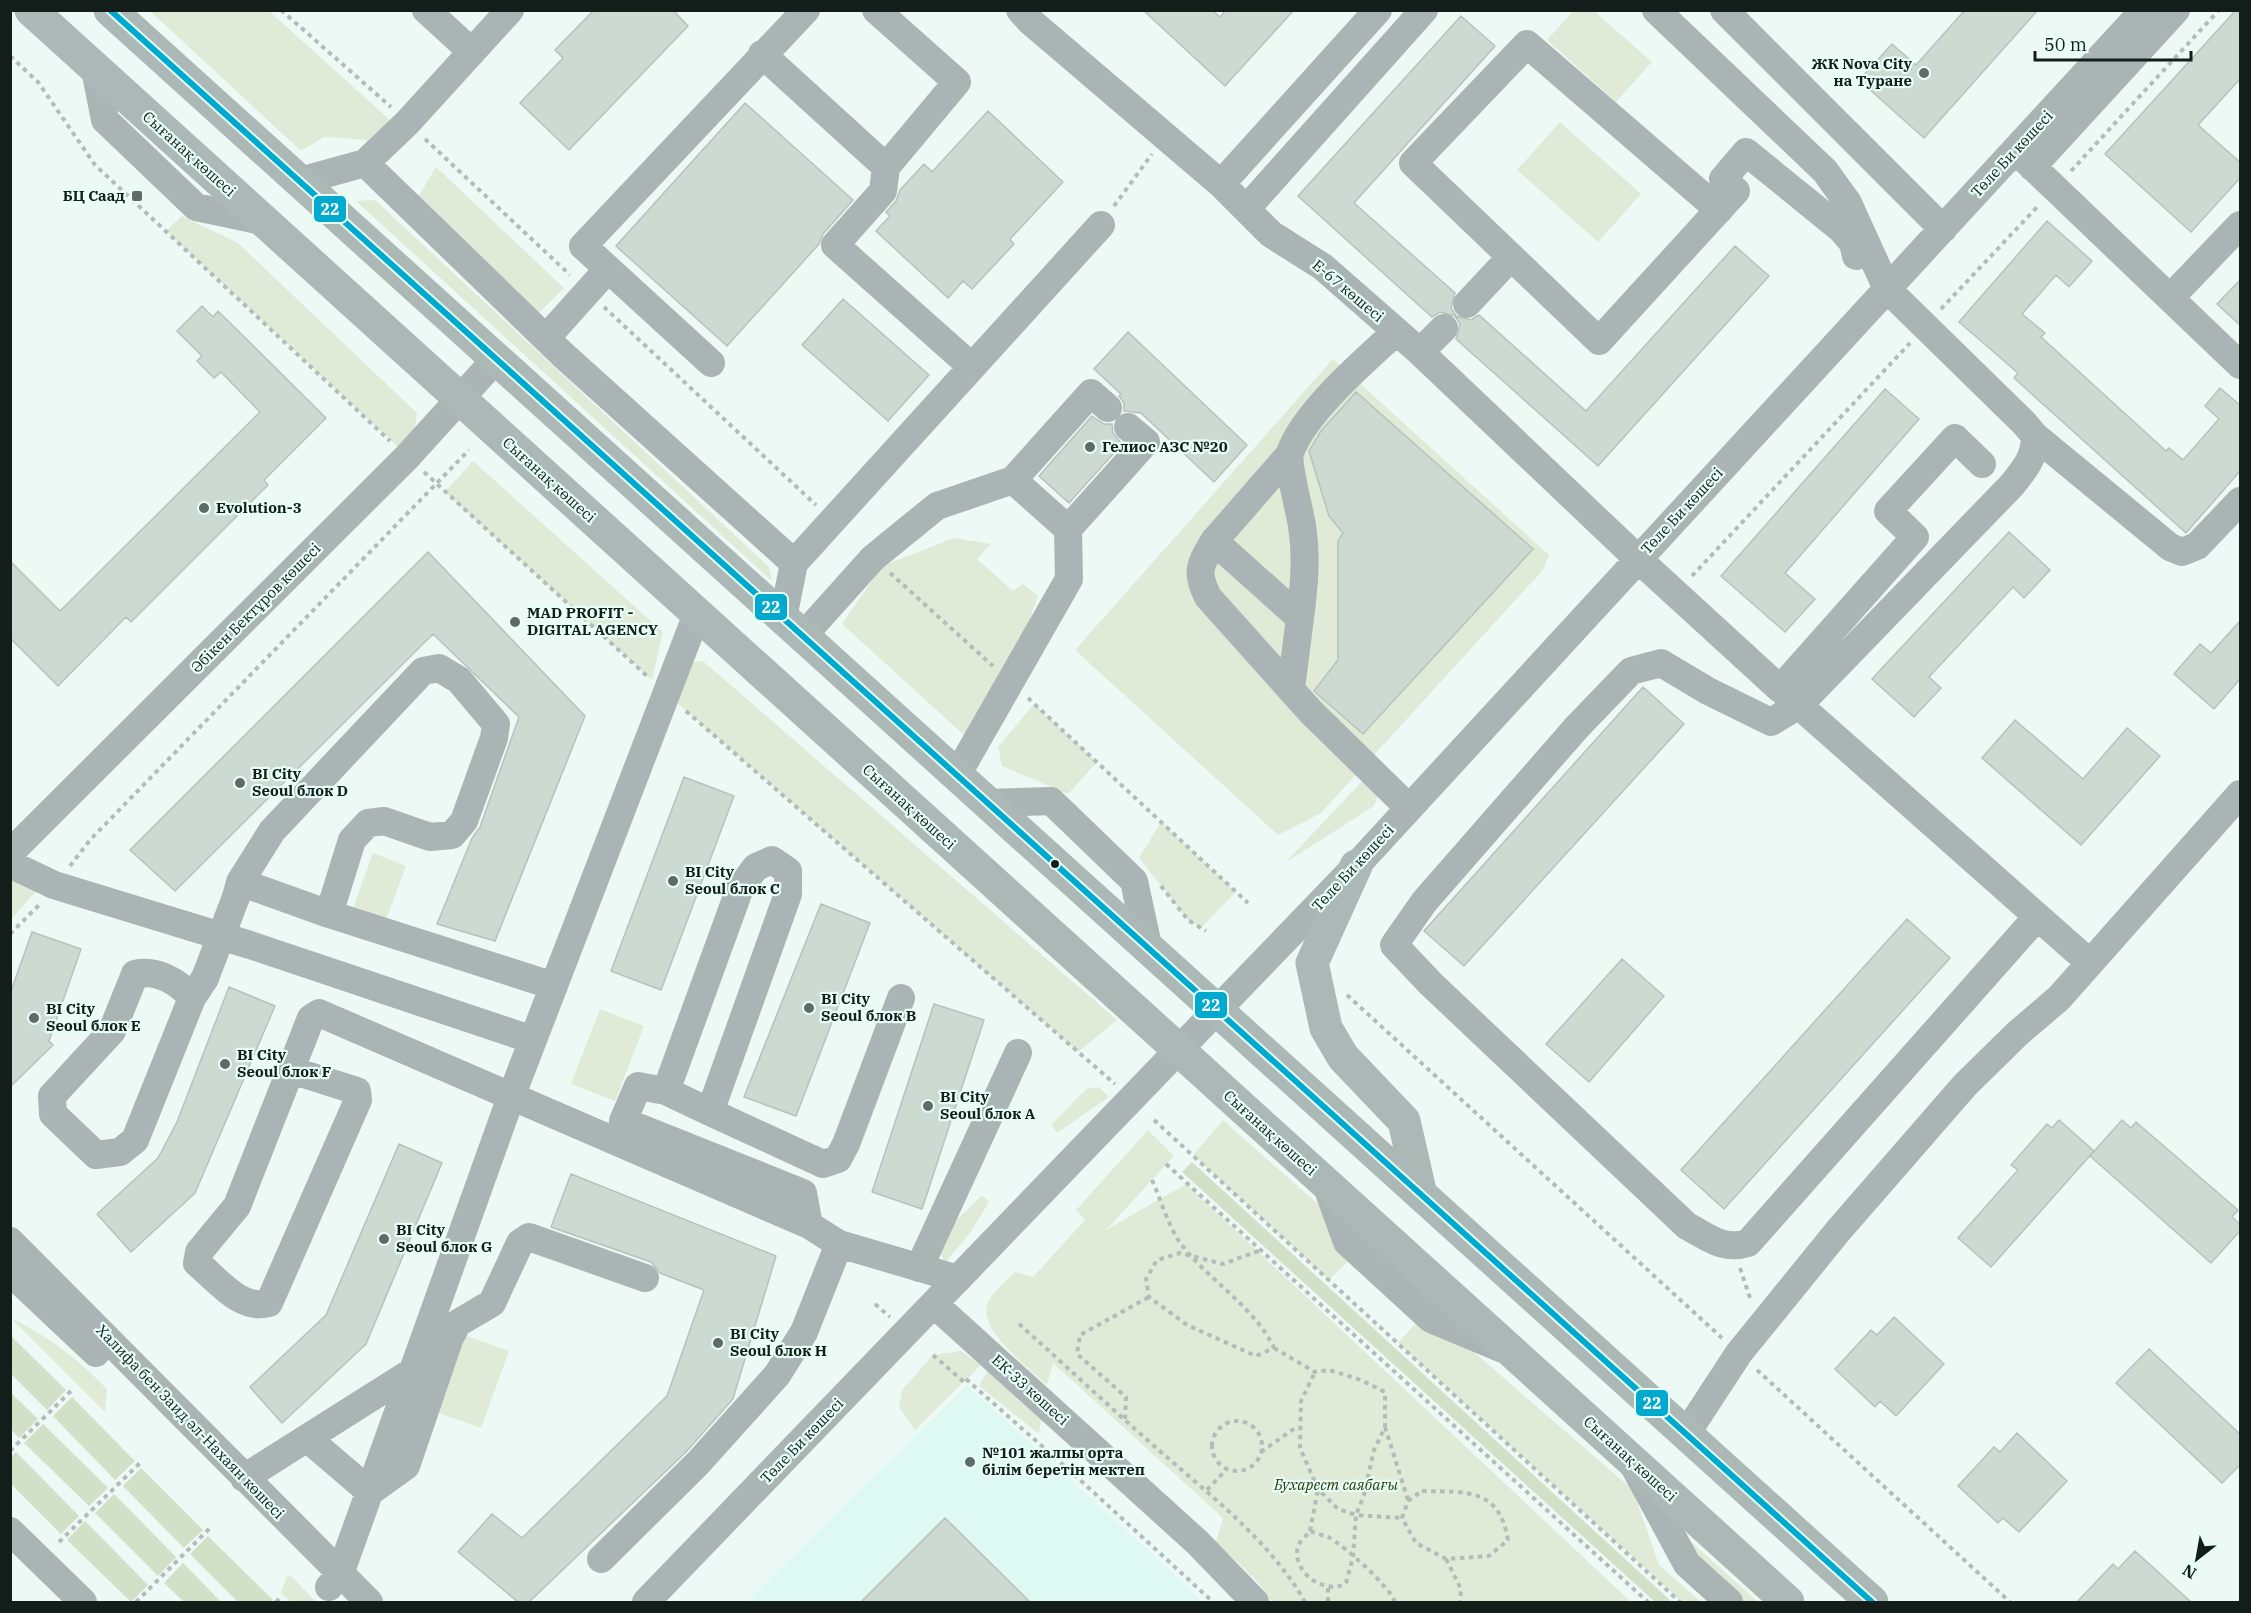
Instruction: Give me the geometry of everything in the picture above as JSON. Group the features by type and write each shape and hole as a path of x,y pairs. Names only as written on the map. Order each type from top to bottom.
{"main road":[{"path":"110,10 1420,1191 1872,1602"},
{"name":"Сығанақ көшесі","path":"32,12 1788,1602"},
{"path":"1356,866 1312,963 1326,1028 1343,1057 1404,1121 1420,1191"}],"street":[{"path":"426,10 472,52"},
{"path":"300,181 365,163 407,123 510,10"},
{"path":"711,363 583,246 806,10"},
{"path":"876,10 957,82 886,166 883,191 835,245 972,367"},
{"name":"Е-67 көшесі","path":"1020,10 1221,184 1271,234 1323,267 1420,352 1675,594 2090,963"},
{"path":"1221,184 1378,10"},
{"path":"1245,209 1424,10"},
{"path":"1656,10 1826,171 1848,203 1880,296"},
{"path":"1724,10 1943,229"},
{"name":"Төле Би көшесі","path":"646,1602 1356,866 1943,229 2024,159 2144,10"},
{"path":"2176,10 2024,159 2241,365"},
{"path":"1719,210 1527,44 1413,163 1599,341 1719,210 1736,191 1723,179 1746,152 1841,229 1853,243 1880,296 1925,326 2035,436 2170,547 2182,552 2197,546 2241,501"},
{"path":"762,54 886,166"},
{"path":"365,163 562,354 794,563"},
{"path":"793,627 794,563 1101,225"},
{"path":"2171,297 2241,225"},
{"path":"1467,304 1511,257"},
{"path":"547,337 607,270"},
{"path":"1420,352 1444,328"},
{"path":"1396,332 1342,382 1298,438 1289,455 1214,541 1201,562 1199,579 1208,597 1311,712 1409,808"},
{"name":"Әбікен Бектұров көшесі","path":"10,853 407,457 496,359"},
{"path":"793,627 937,506 1013,480 1091,393 1146,442 1068,529 1069,579 957,775"},
{"path":"1789,697 2011,486 2031,460 2035,448 2035,436"},
{"path":"1982,464 1955,438 1888,511 1915,537 1770,722 1708,691 1661,663 1631,671 1577,727 1424,902 1394,945 1431,984 1687,1226 1718,1243 1734,1248 1748,1243 2037,917"},
{"path":"1289,455 1302,526 1306,565 1291,688"},
{"path":"1013,480 1068,529"},
{"path":"1214,541 1300,618"},
{"path":"344,1595 370,1492 511,1097 668,695 697,614"},
{"path":"199,988 145,972 135,974 112,1031 52,1096 53,1114 96,1155 120,1152 135,1140 199,988 238,889 272,831 423,671 439,668 459,680 496,724 494,738 464,821 453,835 430,837 384,821 368,823 352,840 330,914"},
{"path":"1686,1434 1738,1353 1838,1231 1965,1085 2017,1034 2059,998 2241,794"},
{"path":"989,803 1051,801 1134,881 1148,946"},
{"path":"666,1091 740,888 756,867 772,860 788,871 788,894 710,1112"},
{"path":"10,864 54,885 250,945 533,1040"},
{"path":"238,889 330,914 555,986"},
{"path":"809,1226 803,1193 623,1121 638,1086 666,1091 823,1164 838,1159 846,1144 901,998"},
{"path":"291,1070 357,1091 358,1100 269,1303 257,1306 244,1303 197,1263 199,1252 237,1206 311,1018 320,1013 809,1226 839,1244 919,1268 967,1269"},
{"path":"919,1268 1018,1053"},
{"path":"370,1492 406,1466 450,1336 458,1323 492,1303 520,1243 529,1238 645,1278"},
{"name":"Халифа бен Заид әл-Нахаян көшесі","path":"10,1241 244,1478 344,1595"},
{"path":"601,1559 698,1462 777,1375 804,1332 839,1244"},
{"name":"Халифа бен Заид әл-Нахаян көшесі","path":"10,1272 85,1342 344,1595"},
{"path":"10,1298 47,1316 85,1342"},
{"name":"ЕК-33 көшесі","path":"934,1304 1197,1542 1255,1602"},
{"path":"244,1478 413,1371"},
{"path":"307,1438 370,1492"},
{"path":"1629,1458 1687,1564 1729,1602"},
{"path":"10,1531 83,1602"}],"path":[{"path":"281,10 407,123 832,520"},
{"path":"1675,594 2219,10"},
{"path":"10,56 38,81 95,165 393,443"},
{"path":"1101,225 1165,137"},
{"path":"10,934 90,840 469,450"},
{"path":"417,466 668,695 1121,1089"},
{"path":"873,558 1011,682 1248,903"},
{"path":"1160,885 1188,920 1206,931"},
{"path":"1340,988 2010,1602"},
{"path":"1154,1120 1680,1602"},
{"path":"1167,1164 1648,1602"},
{"path":"1152,1180 1180,1242 1265,1329 1274,1348 1315,1372 1329,1370 1361,1380 1385,1392 1385,1427 1408,1501"},
{"path":"1734,1248 1760,1327"},
{"path":"1261,1250 1223,1264 1180,1253 1157,1260 1146,1279 1149,1297 1187,1325 1256,1356 1274,1348"},
{"path":"1125,1419 1126,1397 1077,1354 1080,1335 1149,1297"},
{"path":"874,1304 893,1320"},
{"path":"1019,1324 1207,1490 1260,1545 1305,1602"},
{"path":"933,1355 1078,1478 1213,1602"},
{"path":"1315,1372 1301,1401 1299,1426 1300,1448 1318,1489 1338,1509 1356,1515 1402,1518"},
{"path":"10,1451 72,1390"},
{"path":"1261,1452 1259,1435 1246,1424 1229,1423 1222,1427 1216,1433 1212,1449 1215,1458 1227,1469 1236,1471 1252,1466 1261,1452 1299,1426"},
{"path":"1318,1489 1310,1531 1298,1545 1298,1562 1308,1576 1328,1588 1337,1588 1346,1583 1353,1557 1356,1515 1364,1495 1374,1450 1385,1427"},
{"path":"58,1542 142,1461"},
{"path":"1207,1490 1227,1469"},
{"path":"1422,1491 1458,1491 1491,1500 1504,1518 1508,1540 1489,1556 1446,1559 1416,1543 1402,1518 1408,1501 1422,1491"},
{"path":"136,1602 210,1528"},
{"path":"1310,1531 1329,1538 1353,1557 1392,1593 1395,1602"},
{"path":"1446,1559 1461,1589 1460,1602"},
{"path":"1328,1588 1328,1602"},
{"path":"276,1602 280,1598"}],"shaded area":[{"path":"1192,1162 1672,1602 1655,1602 1182,1172"},
{"path":"10,1335 66,1390 47,1410 11,1374"},
{"name":"№101 жалпы орта білім беретін мектеп","path":"967,1385 1180,1580 1202,1602 746,1602"},
{"path":"10,1392 38,1419 19,1438 11,1429"},
{"path":"72,1397 135,1461 115,1480 53,1416"},
{"path":"43,1424 108,1488 89,1506 24,1443"},
{"path":"16,1452 79,1516 61,1534 11,1484 11,1457"},
{"path":"141,1468 203,1530 184,1548 123,1486"},
{"path":"114,1494 176,1557 158,1576 95,1513"},
{"path":"85,1521 148,1585 131,1602 67,1540"},
{"path":"208,1536 273,1600 270,1602 238,1602 190,1554"},
{"path":"183,1563 221,1602 184,1602 164,1583"}],"green space":[{"path":"150,11 269,11 390,120 368,140 324,137 301,151"},
{"path":"1573,11 1594,11 1652,62 1616,102 1547,40"},
{"path":"1560,122 1641,194 1598,242 1517,170"},
{"path":"436,167 564,288 539,313 418,197"},
{"path":"375,200 769,567 772,581 356,201"},
{"path":"182,216 238,243 417,413 415,430 402,451 166,231"},
{"path":"1333,359 1549,555 1543,570 1321,813 1278,835 1075,650"},
{"path":"473,461 663,632 652,680 445,492"},
{"path":"954,538 991,544 977,559 1013,591 1023,584 1038,596 1020,646 965,736 842,624 882,566"},
{"path":"703,661 1117,1020 1078,1052 675,701 692,662"},
{"path":"1034,704 1097,762 1068,794 1002,766 998,747"},
{"path":"1365,778 1379,792 1374,806 1285,863"},
{"path":"1161,822 1236,892 1201,928 1188,920 1139,858"},
{"path":"373,853 406,866 385,923 352,911"},
{"path":"28,880 44,883 11,919 11,881"},
{"path":"600,1009 644,1026 615,1101 571,1084"},
{"path":"1099,1087 1109,1097 1057,1133 1051,1125 1086,1089"},
{"path":"1223,1120 1320,1206 1350,1259 1329,1280 1193,1155"},
{"name":"Бухарест саябағы","path":"1148,1130 1174,1156 1106,1230 1186,1184 1631,1602 1272,1602 1258,1582 1216,1542 1223,1518 1053,1363 1047,1385 1017,1358 996,1335 989,1323 986,1311 989,1300 1015,1272 1033,1277 1085,1220 1076,1210"},
{"path":"982,1195 989,1202 970,1233 945,1263 935,1242"},
{"path":"11,1318 62,1349 107,1389 105,1412"},
{"path":"1416,1323 1468,1347 1633,1490 1659,1565 1701,1602 1682,1602 1398,1343"},
{"path":"461,1334 509,1351 481,1428 433,1411"},
{"path":"961,1351 981,1365 915,1430 899,1407 902,1390 933,1355"},
{"path":"990,1366 1042,1414 1039,1434 979,1386"},
{"path":"1688,1539 1758,1602 1740,1602 1694,1560"},
{"path":"290,1576 316,1602 291,1602 281,1593 286,1577"}],"building":[{"path":"594,10 673,10 688,26 569,150 520,103 563,58 555,50"},
{"path":"1143,10 1212,10 1220,17 1226,10 1294,10 1225,86"},
{"name":"ЖК Nova City на Туране","path":"1965,10 2038,10 1924,138 1859,80 1892,44 1916,65"},
{"path":"2236,10 2241,10 2241,78 2198,125 2241,163 2241,177 2191,232 2105,154"},
{"path":"1461,16 1495,46 1354,203 1455,293 1451,308 1456,316 1471,320 1479,315 1586,411 1735,246 1769,276 1598,466 1456,339 1460,324 1455,316 1440,312 1432,317 1298,196"},
{"path":"745,103 853,200 823,234 819,244 727,346 616,246"},
{"path":"988,111 1063,182 1010,239 1014,244 972,289 963,281 948,298 876,231 890,216 886,212 896,201 900,190 924,164 932,172"},
{"path":"2047,221 2092,261 2069,287 2056,275 2022,314 2045,333 2041,337 2166,451 2169,448 2183,460 2219,419 2205,406 2220,388 2241,406 2241,470 2186,533 2014,378 2018,373 1959,322"},
{"path":"2241,279 2241,326 2217,304"},
{"path":"843,299 929,375 888,421 802,345"},
{"name":"Evolution-3","path":"202,306 213,317 218,311 326,418 264,480 268,485 131,622 126,617 58,686 10,638 10,561 60,611 260,412 221,372 214,378 197,361 202,356 177,331"},
{"path":"1128,332 1247,445 1214,482 1141,413 1124,411 1124,403 1119,396 1121,394 1094,369"},
{"path":"1885,389 1919,419 1785,573 1815,599 1785,632 1721,576"},
{"path":"1356,392 1533,549 1363,734 1314,691 1338,660 1338,541 1343,533 1329,516 1309,451 1321,431"},
{"path":"1092,416 1104,424 1112,424 1113,433 1122,444 1069,503 1039,476"},
{"path":"2009,532 2050,570 2024,598 2013,587 1929,677 1941,688 1914,717 1872,679"},
{"name":"BI City Seoul блок D","path":"428,552 585,716 495,941 437,924 472,838 480,827 519,717 433,634 175,891 130,850"},
{"path":"2241,620 2241,678 2214,709 2174,674 2200,644 2211,653"},
{"path":"1643,687 1684,724 1464,966 1424,931"},
{"path":"2015,720 2083,779 2127,728 2160,756 2081,845 1982,758"},
{"name":"BI City Seoul блок C","path":"684,777 734,796 661,990 611,971"},
{"name":"BI City Seoul блок B","path":"821,904 870,923 796,1116 744,1097"},
{"path":"1907,919 1950,958 1724,1209 1681,1170"},
{"name":"BI City Seoul блок E","path":"32,932 81,949 49,1041 53,1045 10,1087 10,994"},
{"path":"1622,959 1664,996 1589,1082 1546,1044"},
{"name":"BI City Seoul блок F","path":"229,987 275,1006 195,1193 131,1252 97,1214 158,1158 177,1122"},
{"name":"BI City Seoul блок A","path":"934,1004 984,1020 922,1209 872,1192"},
{"path":"2059,1120 2094,1151 1991,1267 1958,1238 2018,1170 2011,1165 2047,1124 2052,1128"},
{"path":"2122,1120 2131,1128 2136,1122 2238,1210 2232,1217 2241,1225 2241,1230 2211,1263 2090,1156"},
{"name":"BI City Seoul блок G","path":"399,1144 442,1163 366,1344 282,1423 250,1387 326,1315"},
{"name":"BI City Seoul блок H","path":"571,1174 776,1256 733,1399 686,1452 529,1602 518,1602 458,1552 492,1514 522,1538 667,1396 704,1290 660,1273 651,1262 551,1227"},
{"path":"1894,1317 1944,1364 1896,1416 1880,1401 1875,1407 1835,1369 1871,1330 1877,1335"},
{"path":"2149,1349 2241,1435 2241,1464 2222,1483 2116,1383"},
{"path":"2017,1433 2067,1481 2019,1532 2003,1518 1998,1523 1958,1486 1994,1447 2000,1452"},
{"path":"945,1518 1030,1602 861,1602"},
{"path":"2135,1551 2191,1602 2077,1602 2113,1564 2118,1569"}],"transit line":[{"name":"22","path":"110,10 1872,1602"}],"place":[{"name":"ЖК Nova City на Туране","path":"1924,73"},
{"name":"БЦ Саад","path":"137,196"},
{"name":"Гелиос АЗС №20","path":"1090,447"},
{"name":"Evolution-3","path":"204,508"},
{"name":"MAD PROFIT - DIGITAL AGENCY","path":"515,622"},
{"name":"BI City Seoul блок D","path":"240,783"},
{"name":"BI City Seoul блок C","path":"673,881"},
{"name":"BI City Seoul блок B","path":"809,1008"},
{"name":"BI City Seoul блок E","path":"34,1018"},
{"name":"BI City Seoul блок F","path":"225,1064"},
{"name":"BI City Seoul блок A","path":"928,1106"},
{"name":"BI City Seoul блок G","path":"384,1239"},
{"name":"BI City Seoul блок H","path":"718,1343"},
{"name":"№101 жалпы орта білім беретін мектеп","path":"970,1462"}]}
